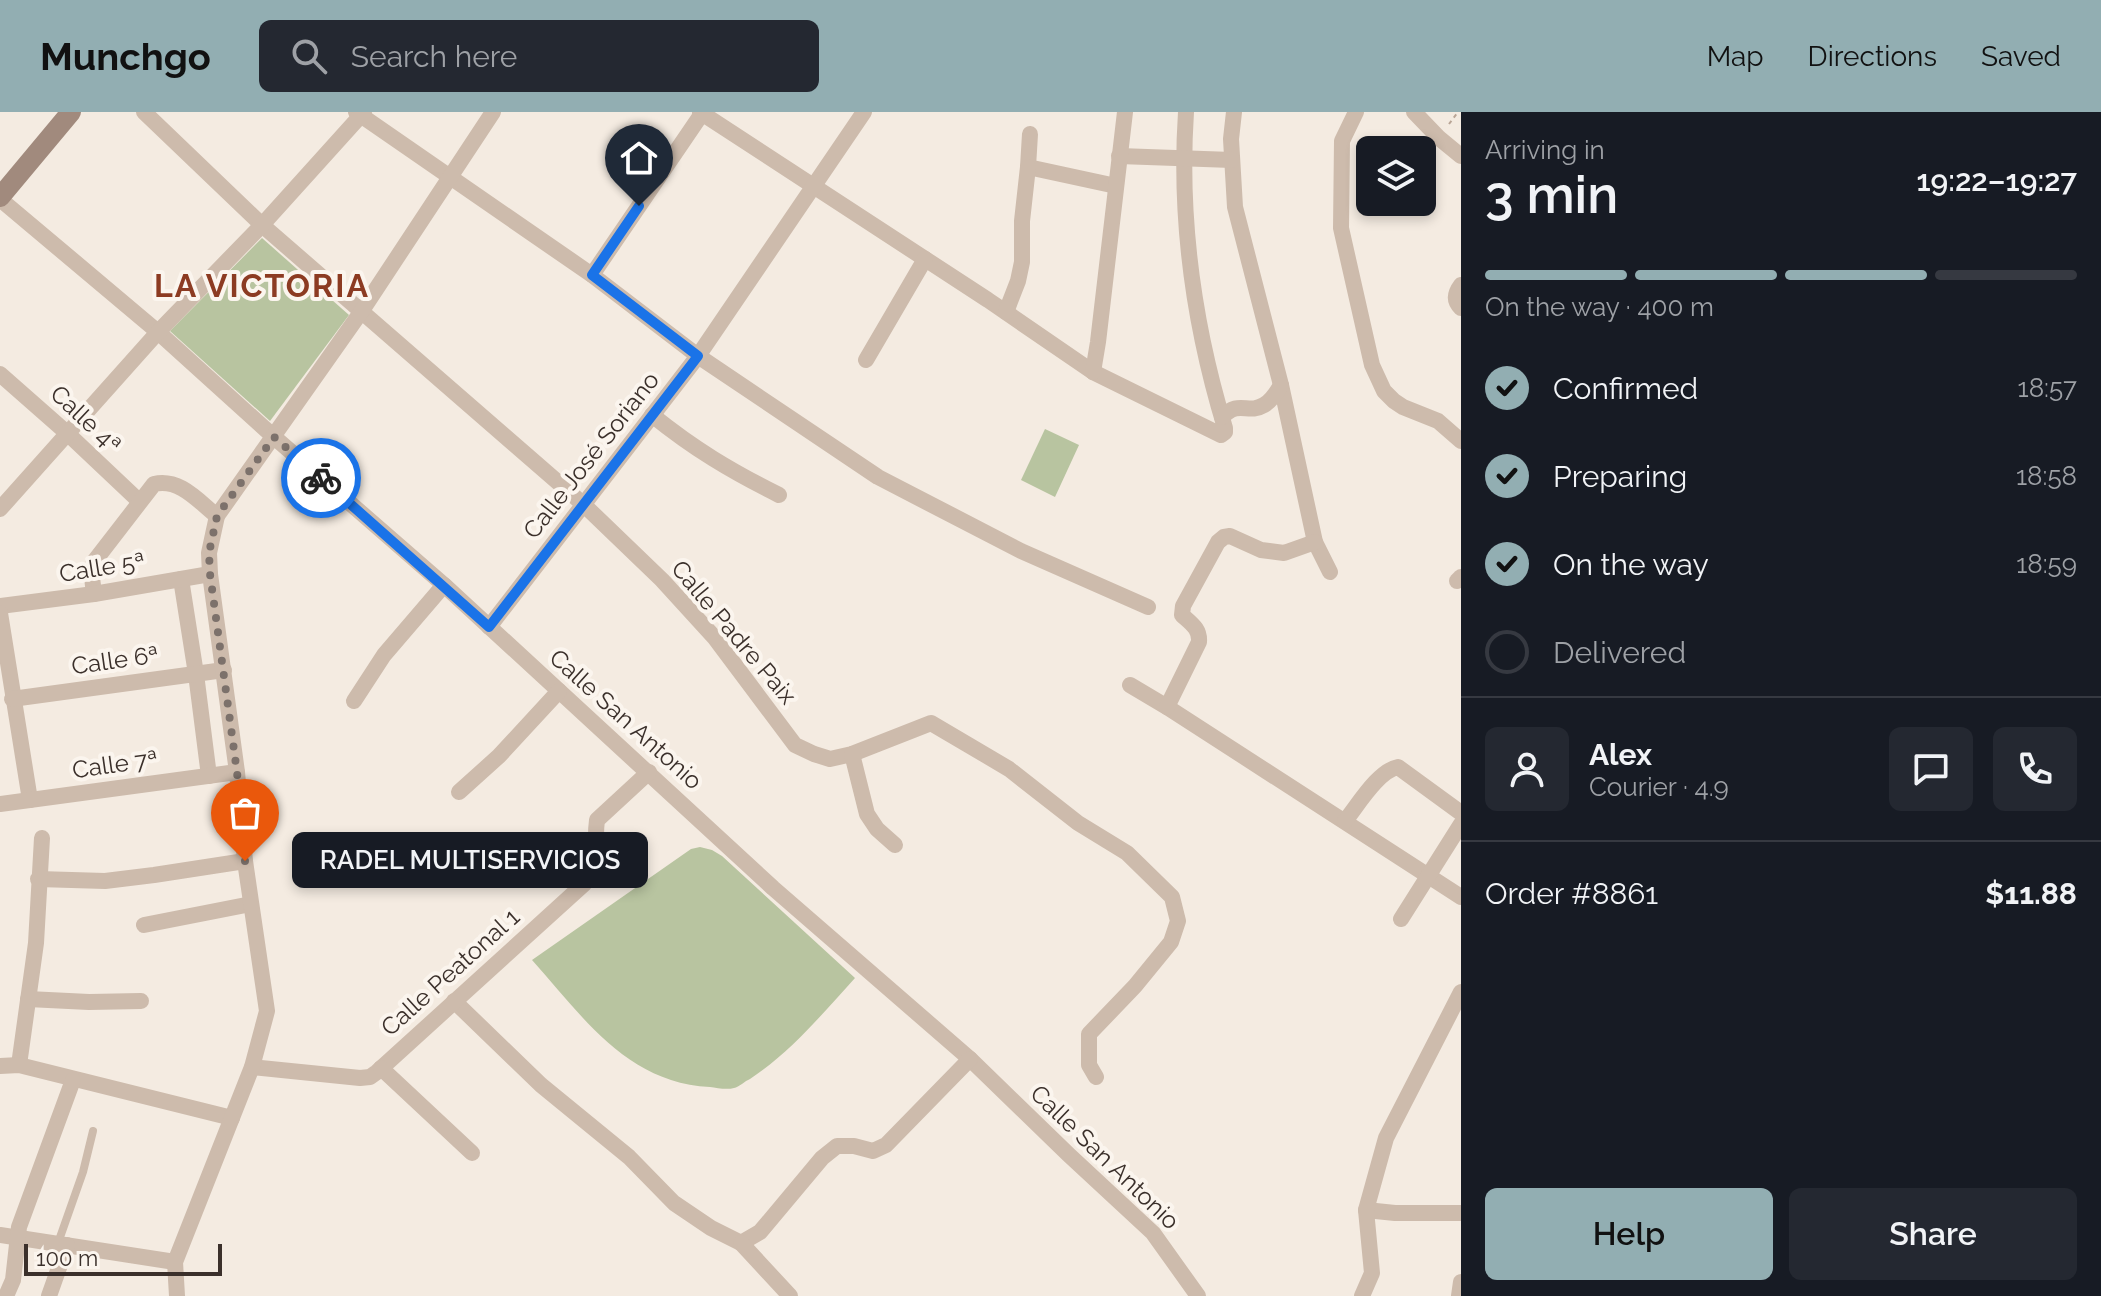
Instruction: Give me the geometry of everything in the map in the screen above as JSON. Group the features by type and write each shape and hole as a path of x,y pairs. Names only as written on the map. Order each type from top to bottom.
{"main road":[{"path":"0,198 71,112"}],"street":[{"name":"Calle Padre Paix","path":"144,112 262,225 583,504 662,580 714,637 795,745 830,759 852,754 931,723 1009,769 1078,823 1127,853 1172,897 1178,921 1171,942 1135,986 1089,1034 1089,1065 1096,1077"},
{"path":"177,1296 175,1262 252,1067 267,1011 245,861 237,772 210,574 209,553 217,516 361,312 493,112"},
{"path":"592,275 702,112 1093,372 1221,435 1225,431 1200,332 1185,228 1186,112"},
{"name":"Calle José Soriano","path":"489,627 698,356 864,112"},
{"path":"1093,372 1125,112"},
{"path":"1234,112 1231,139 1235,207 1281,385 1315,542 1330,572"},
{"path":"1356,112 1342,141 1341,228 1372,365 1384,391 1394,401 1438,421 1461,441"},
{"path":"1414,112 1461,156"},
{"path":"0,509 158,332 262,225 360,113 592,275 698,356 878,477 1021,551 1148,607"},
{"path":"1006,312 1022,262 1022,221 1030,134"},
{"path":"1119,156 1232,160"},
{"path":"1028,167 1116,186"},
{"name":"Calle San Antonio","path":"0,198 158,332 444,585 773,888 970,1059 1153,1233 1198,1296"},
{"path":"866,360 925,259"},
{"path":"1461,285 1455,297 1461,308"},
{"name":"Calle 4ª","path":"0,374 139,501"},
{"path":"1222,417 1228,410 1238,407 1251,409 1265,405 1281,385"},
{"path":"652,415 688,444 779,495"},
{"path":"94,594 93,563 154,484 165,481 179,485 217,516"},
{"path":"1167,707 1199,642 1197,629 1182,615 1183,606 1218,542 1230,536 1261,550 1284,553 1315,542"},
{"name":"Calle 5ª","path":"0,606 210,574"},
{"path":"181,579 209,776"},
{"path":"354,701 384,655 444,585"},
{"path":"0,613 30,800"},
{"name":"Calle 6ª","path":"12,699 224,670"},
{"path":"1130,685 1461,897"},
{"path":"459,792 505,750 559,691"},
{"path":"852,754 867,814 873,825 895,845"},
{"path":"1345,821 1382,775 1398,767 1461,813"},
{"name":"Calle 7ª","path":"0,804 237,772"},
{"name":"Calle Peatonal 1","path":"252,1067 370,1077 584,884 594,870 597,856 597,820 649,772"},
{"path":"1401,919 1461,824"},
{"path":"19,1065 36,943 42,838"},
{"path":"38,879 105,881 245,861"},
{"path":"144,925 251,904"},
{"path":"1362,1296 1372,1273 1366,1210 1386,1138 1461,992"},
{"path":"28,999 141,1001"},
{"path":"454,1001 541,1085 629,1157 674,1203 711,1228 741,1243 790,1296"},
{"path":"741,1243 760,1232 822,1158 837,1146 873,1151 886,1145 970,1059"},
{"path":"0,1066 19,1065 232,1118"},
{"path":"381,1068 472,1153"},
{"path":"6,1296 13,1280 19,1227 73,1080"},
{"path":"1366,1210 1461,1213"},
{"path":"0,1235 175,1262"},
{"path":"49,1296 62,1245"},
{"path":"1459,1296 1461,1282"}],"lane":[{"path":"62,1245 93,1131"}],"green space":[{"path":"262,238 349,315 270,421 170,331"},
{"path":"1045,429 1079,445 1055,497 1021,480"},
{"path":"700,847 722,856 855,978 779,1057 731,1089 681,1083 631,1060 589,1024 532,960 691,849"}],"way so far":[{"path":"245,861 237,772 210,574 212,537 217,516 274,437 321,478"}],"place":[{"name":"RADEL MULTISERVICIOS","path":"245,861"}],"district":[{"name":"LA VICTORIA","path":"262,285"}],"route":[{"path":"321,478 489,627 698,356 592,275 639,206"}]}
